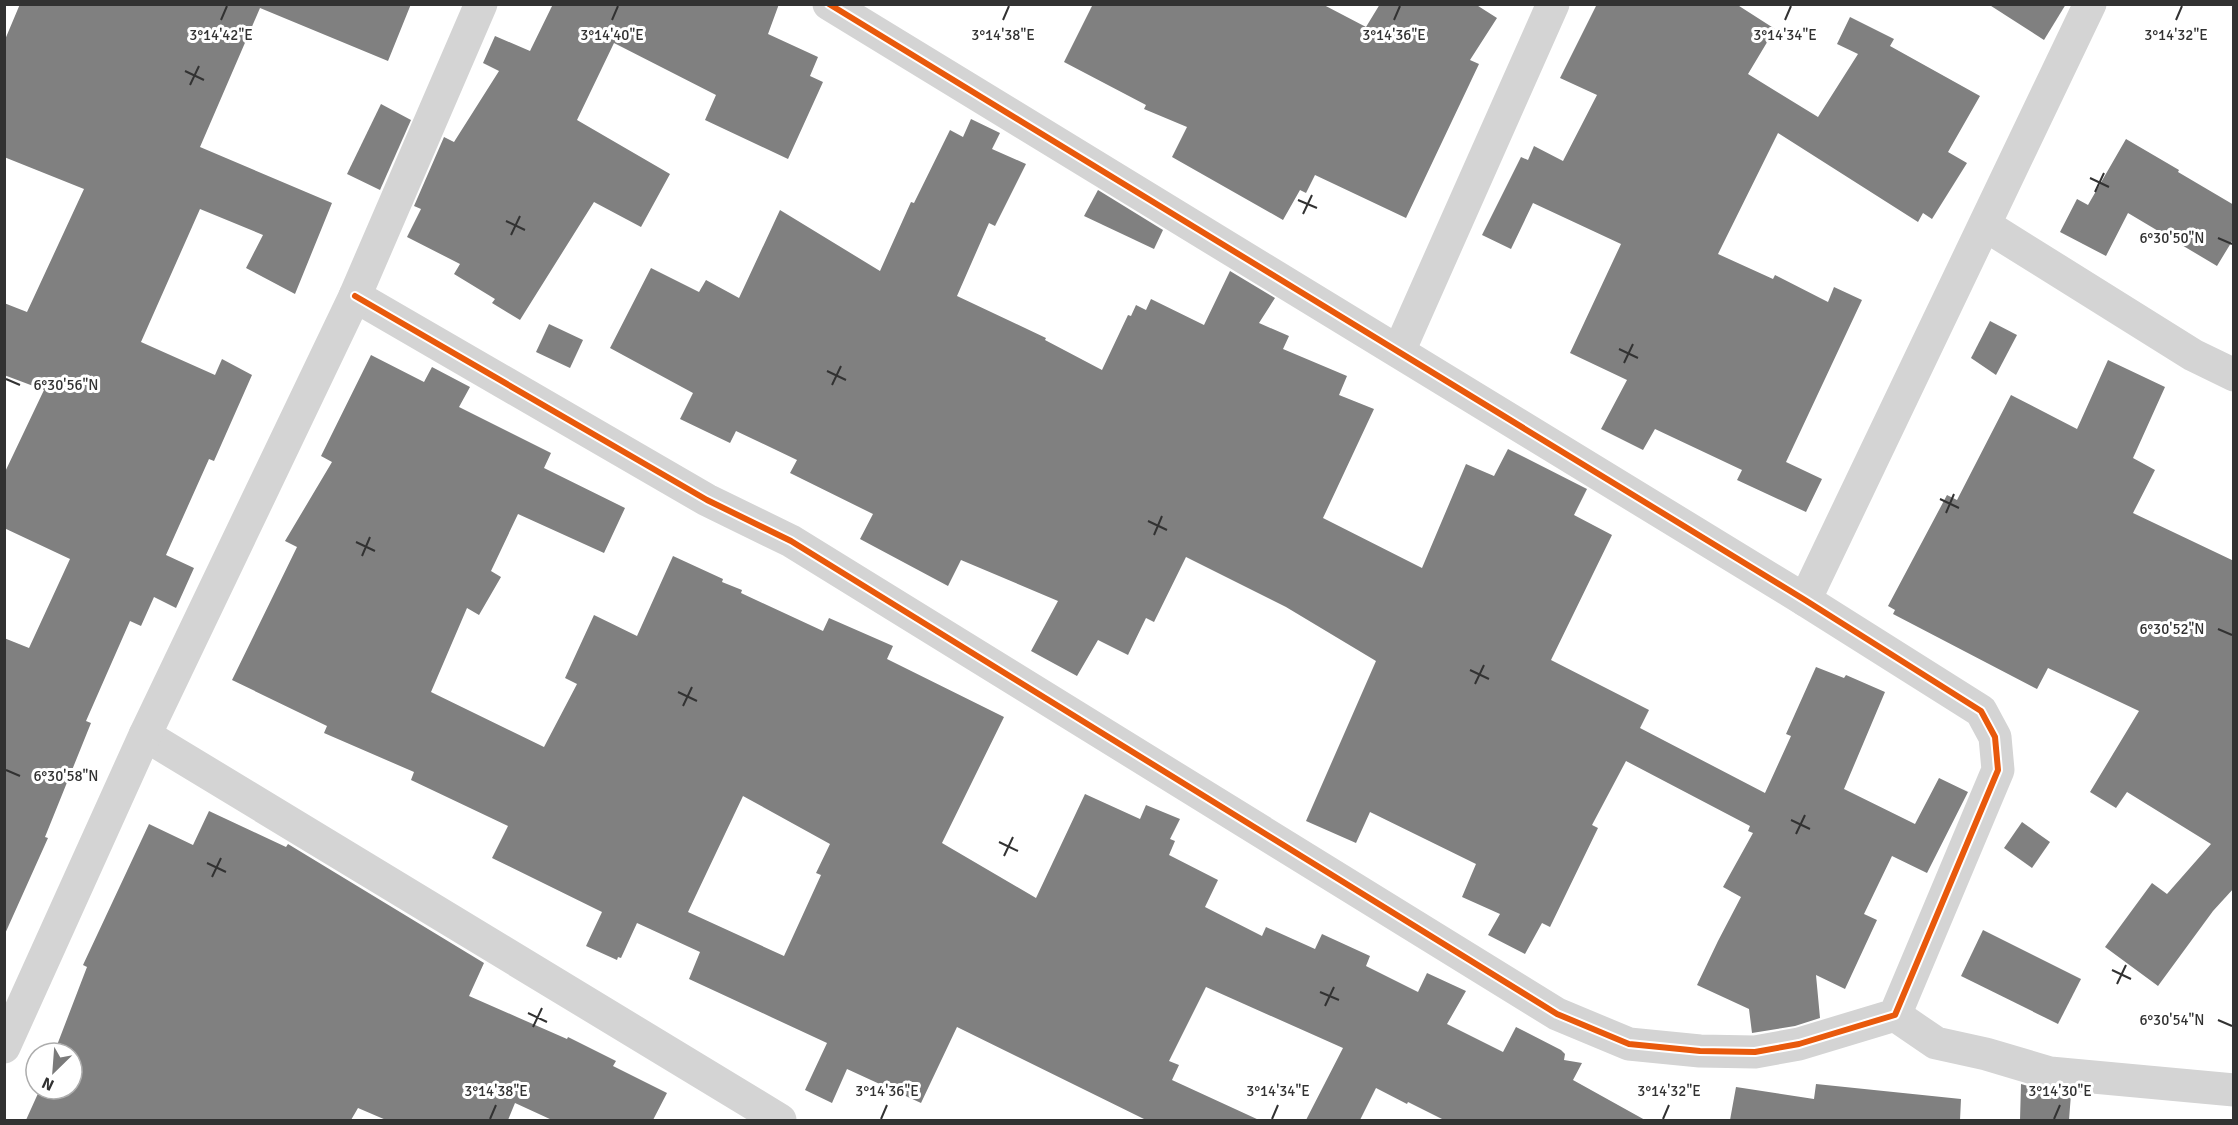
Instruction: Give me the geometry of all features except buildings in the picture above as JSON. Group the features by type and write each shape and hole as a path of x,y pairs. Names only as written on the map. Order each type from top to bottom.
{"street":[{"path":"4,1047 145,735 355,296 481,4"},
{"path":"829,4 1805,600 1981,711 1995,737 1998,770 1895,1015"},
{"path":"1399,351 1553,4"},
{"path":"1805,600 2090,4"},
{"path":"1984,225 2193,355 2234,375"},
{"path":"355,296 707,500 790,541 1557,1014 1629,1044 1700,1051 1755,1052 1799,1044 1895,1015"},
{"path":"145,735 780,1120"},
{"path":"1895,1015 1936,1043 1986,1054 2050,1073 2234,1090"}],"cycle path":[{"path":"355,296 707,500 791,541 1557,1014 1629,1044 1700,1051 1755,1052 1799,1044 1895,1015 1998,770 1995,737 1981,711 1805,600 829,4"}]}
